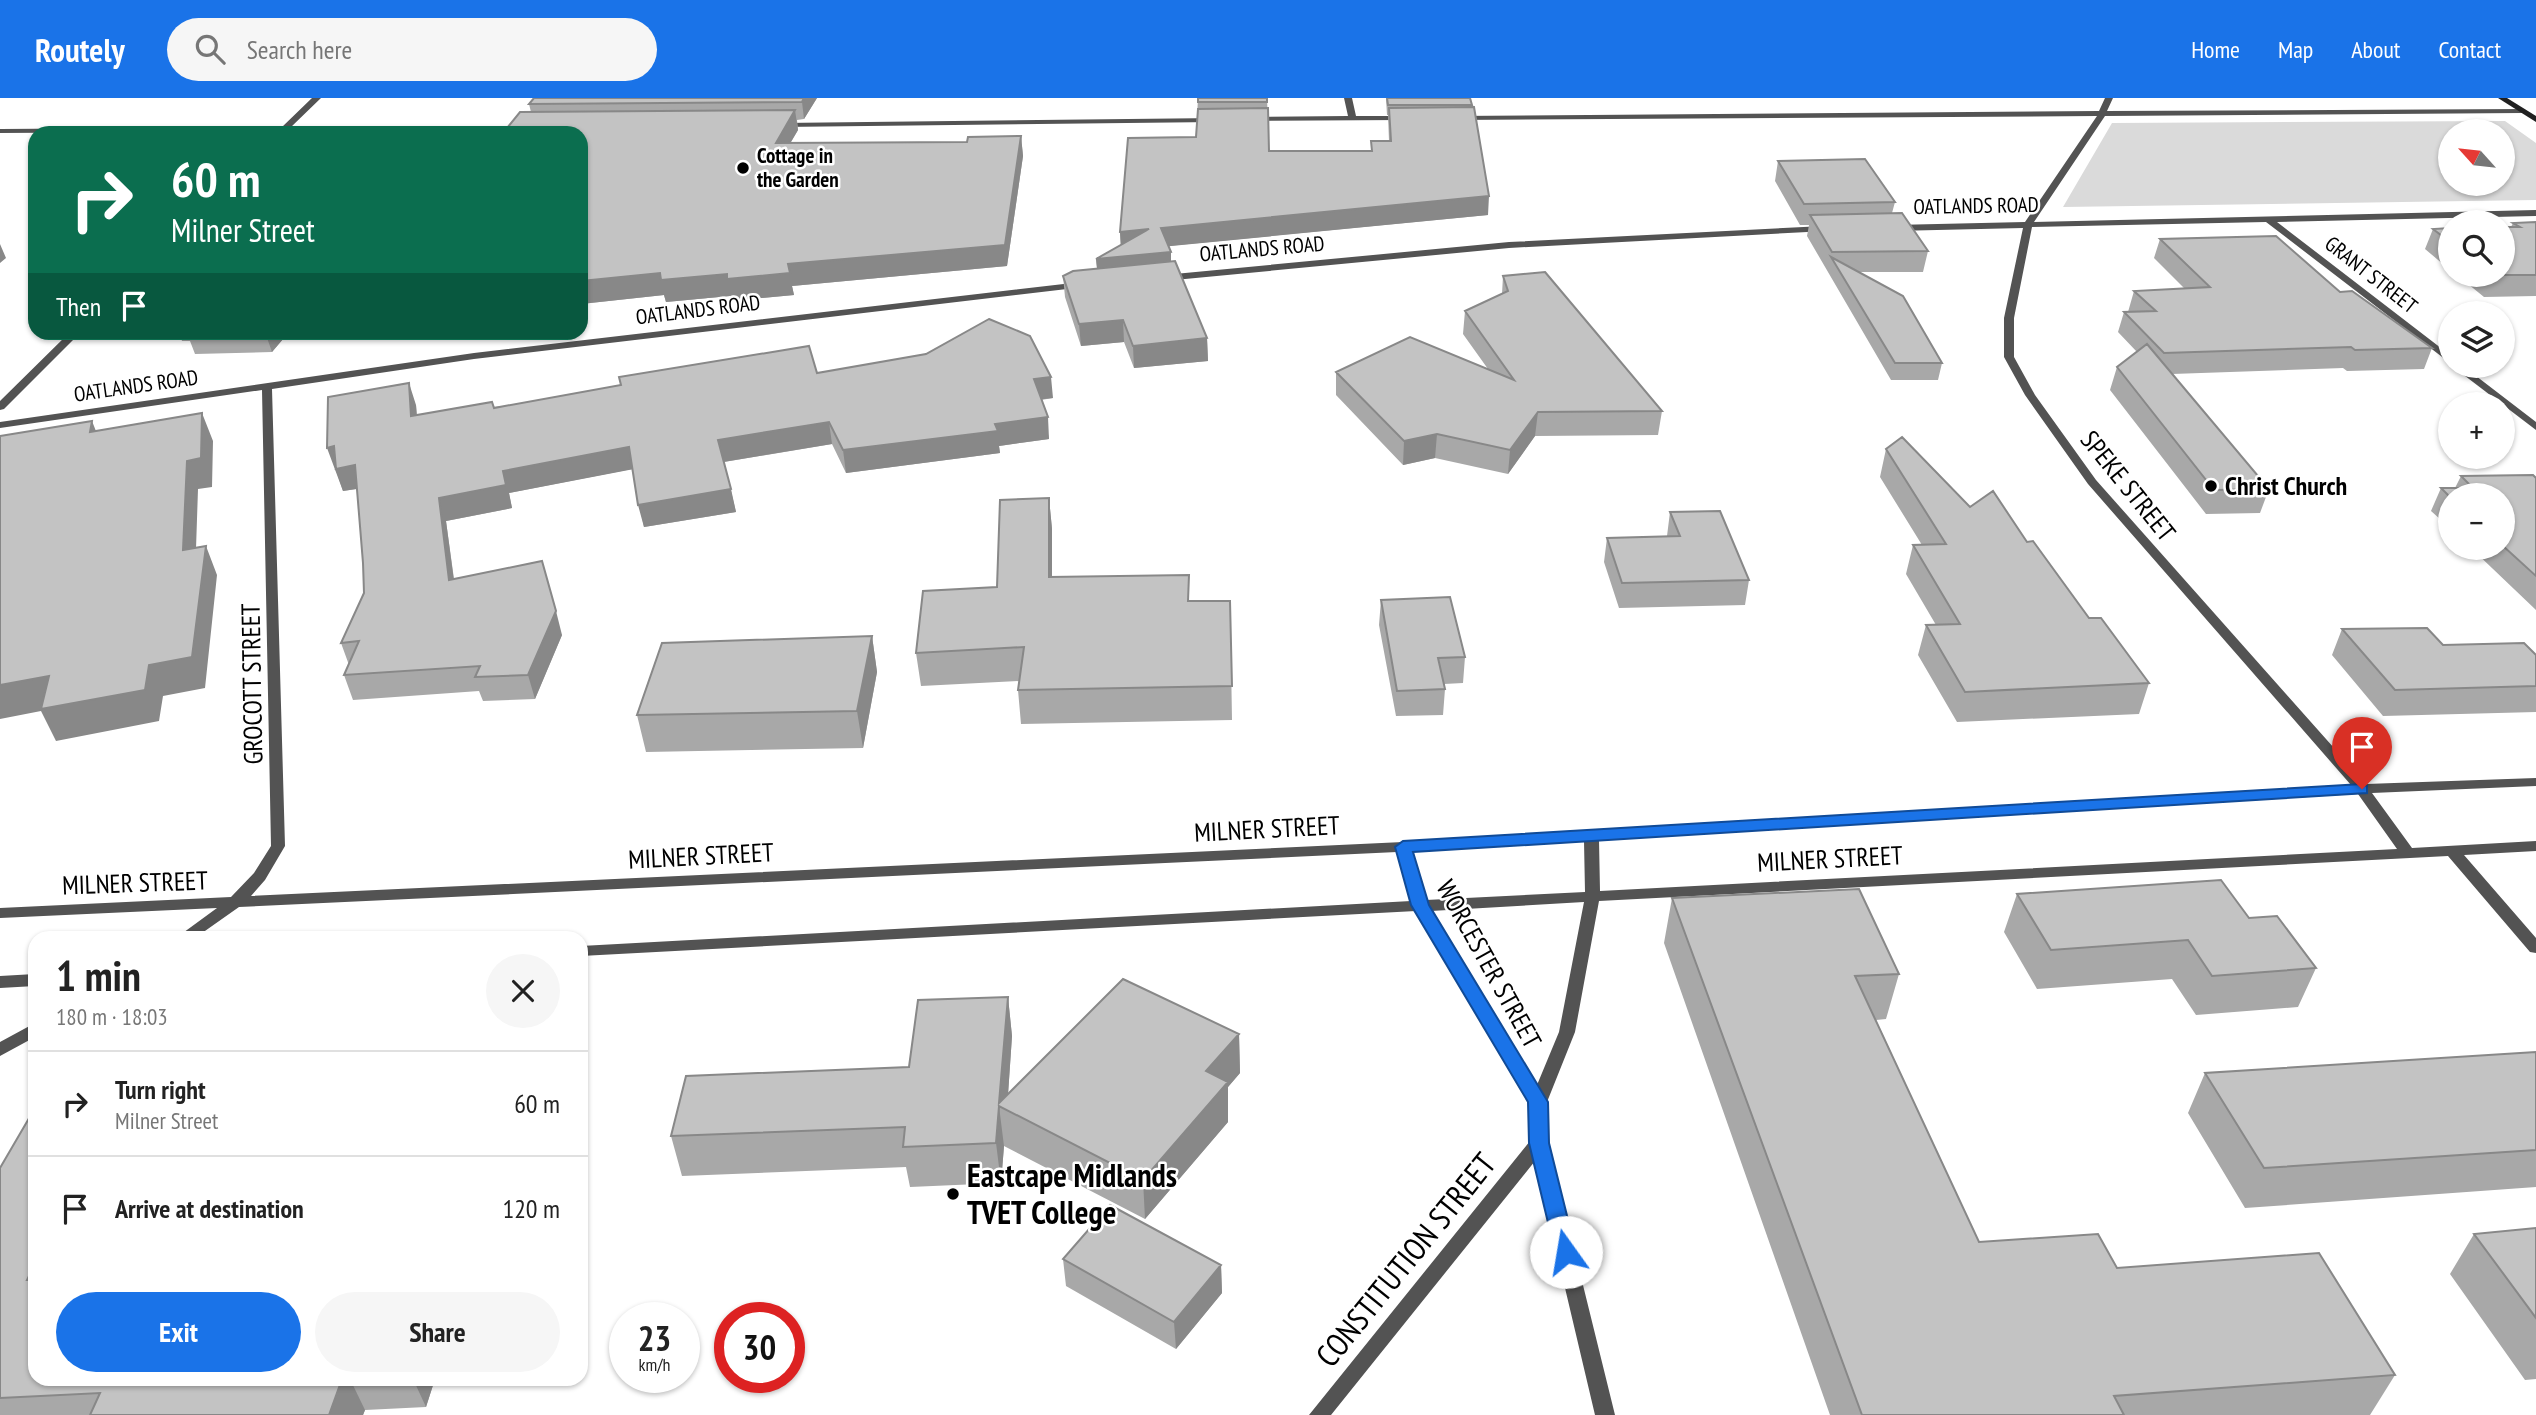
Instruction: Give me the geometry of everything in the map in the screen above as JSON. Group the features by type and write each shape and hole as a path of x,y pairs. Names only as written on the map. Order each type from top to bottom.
{"street":[{"path":"288,126 317,98"},
{"path":"1348,98 1353,118"},
{"name":"SPEKE STREET","path":"2109,98 2101,116 2028,224 2009,318 2009,357 2030,395 2092,482 2362,789 2408,853"},
{"path":"2502,98 2536,120"},
{"path":"1450,118 2101,116 2522,111"},
{"path":"1241,119 1408,118"},
{"path":"769,125 1228,120"},
{"path":"0,131 28,131"},
{"name":"OATLANDS ROAD","path":"1880,228 2536,213"},
{"name":"GRANT STREET","path":"2269,220 2438,351"},
{"name":"OATLANDS ROAD","path":"1151,279 1508,246 1732,232 1840,229"},
{"name":"OATLANDS ROAD","path":"0,425 488,355 1096,284"},
{"path":"0,407 68,340"},
{"path":"2473,378 2536,427"},
{"name":"GROCOTT STREET","path":"195,931 237,904 266,871 278,846 267,386"},
{"name":"MILNER STREET","path":"0,912 237,904 1403,847 2362,789 2536,782"},
{"name":"WORCESTER STREET","path":"1591,834 1593,895 1567,1032 1538,1102 1539,1143 1605,1415"},
{"name":"MILNER STREET","path":"588,951 2536,846"},
{"name":"WORCESTER STREET","path":"1403,847 1420,905 1538,1102"},
{"path":"2452,851 2536,948"},
{"path":"0,982 28,980"},
{"path":"0,1050 28,1033"},
{"name":"CONSTITUTION STREET","path":"1319,1415 1539,1143"}],"shaded area":[{"path":"2438,121 2438,196 2515,196 2515,128 2536,143 2536,200 2063,207 2112,123"}],"building":[{"path":"534,98 804,98 802,102 529,104"},
{"path":"1198,98 1267,98 1267,102 1198,102"},
{"path":"1387,98 1470,98 1472,105 1388,105"},
{"path":"1474,107 1489,196 1161,228 1171,252 1096,259 1149,229 1120,232 1128,138 1196,137 1198,109 1268,108 1269,151 1372,151 1371,141 1391,141 1389,108"},
{"path":"795,110 776,143 967,142 968,137 1021,136 1005,245 788,264 790,273 727,279 727,274 661,280 660,273 588,280 588,126 509,126 520,112"},
{"path":"1865,159 1895,202 1804,204 1778,161"},
{"path":"1902,213 1928,251 1832,252 1810,215"},
{"path":"2536,222 2536,275 2515,275 2515,227 2520,227 2515,223"},
{"path":"2276,236 2340,292 2352,291 2432,348 2355,350 2351,347 2164,353 2124,312 2156,311 2134,291 2210,287 2160,239"},
{"path":"1831,257 1903,296 1942,363 1895,363"},
{"path":"1175,261 1207,338 1133,346 1123,320 1079,324 1063,276 1073,271"},
{"path":"1545,272 1662,411 1538,412 1510,450 1437,434 1404,441 1336,372 1410,337 1514,380 1465,311 1508,291 1503,276"},
{"path":"989,319 1030,336 1051,377 1034,379 1048,417 995,424 998,431 843,450 829,422 718,440 731,489 638,505 629,447 503,471 506,485 439,498 449,580 542,561 556,611 528,675 475,677 480,666 344,675 359,641 341,643 364,593 363,563 355,465 336,469 334,446 327,448 328,397 409,383 411,416 492,402 494,408 621,385 619,377 809,346 817,373 926,354"},
{"path":"2147,344 2269,489 2214,490 2117,367"},
{"path":"202,413 201,458 187,461 183,550 206,546 192,657 149,665 145,690 41,709 49,676 0,685 0,436 92,421 90,432"},
{"path":"1902,437 1970,507 1993,491 2027,542 2033,541 2089,618 2101,618 2149,683 1965,692 1926,625 1960,624 1913,545 1946,544 1886,449"},
{"path":"2533,475 2536,478 2536,576 2515,557 2515,483 2468,483 2461,476"},
{"path":"1049,498 1049,577 1189,575 1188,601 1230,601 1232,686 1018,690 1024,647 916,653 923,591 997,587 1000,500"},
{"path":"1720,511 1749,580 1622,583 1607,538 1680,536 1670,512"},
{"path":"1450,597 1465,657 1438,658 1445,689 1397,691 1381,600"},
{"path":"2427,628 2443,645 2524,643 2536,655 2536,686 2395,690 2342,629"},
{"path":"872,636 857,711 637,715 662,643"},
{"path":"2221,880 2249,918 2277,916 2316,968 2212,976 2188,940 2051,950 2017,894"},
{"path":"1859,889 1899,974 1855,976 1979,1242 2098,1234 2117,1268 2319,1253 2395,1375 2114,1396 2124,1415 1862,1415 1672,898"},
{"path":"1123,979 1239,1034 1206,1071 1228,1082 1143,1180 999,1106 996,1143 903,1147 905,1127 671,1136 686,1076 909,1067 918,1000 1008,997 999,1103"},
{"path":"2536,1052 2536,1150 2264,1168 2205,1073"},
{"path":"28,1120 28,1386 339,1386 329,1415 90,1415 100,1393 0,1398 0,1168"},
{"path":"1110,1205 1221,1265 1174,1322 1063,1259"},
{"path":"2536,1228 2536,1318 2474,1234"}],"place":[{"name":"Cottage in the Garden","path":"743,168"},
{"name":"Christ Church","path":"2211,486"},
{"name":"Eastcape Midlands TVET College","path":"953,1194"}],"route":[{"path":"1566,1252 1539,1143 1538,1102 1420,905 1403,847 2362,789"}]}
